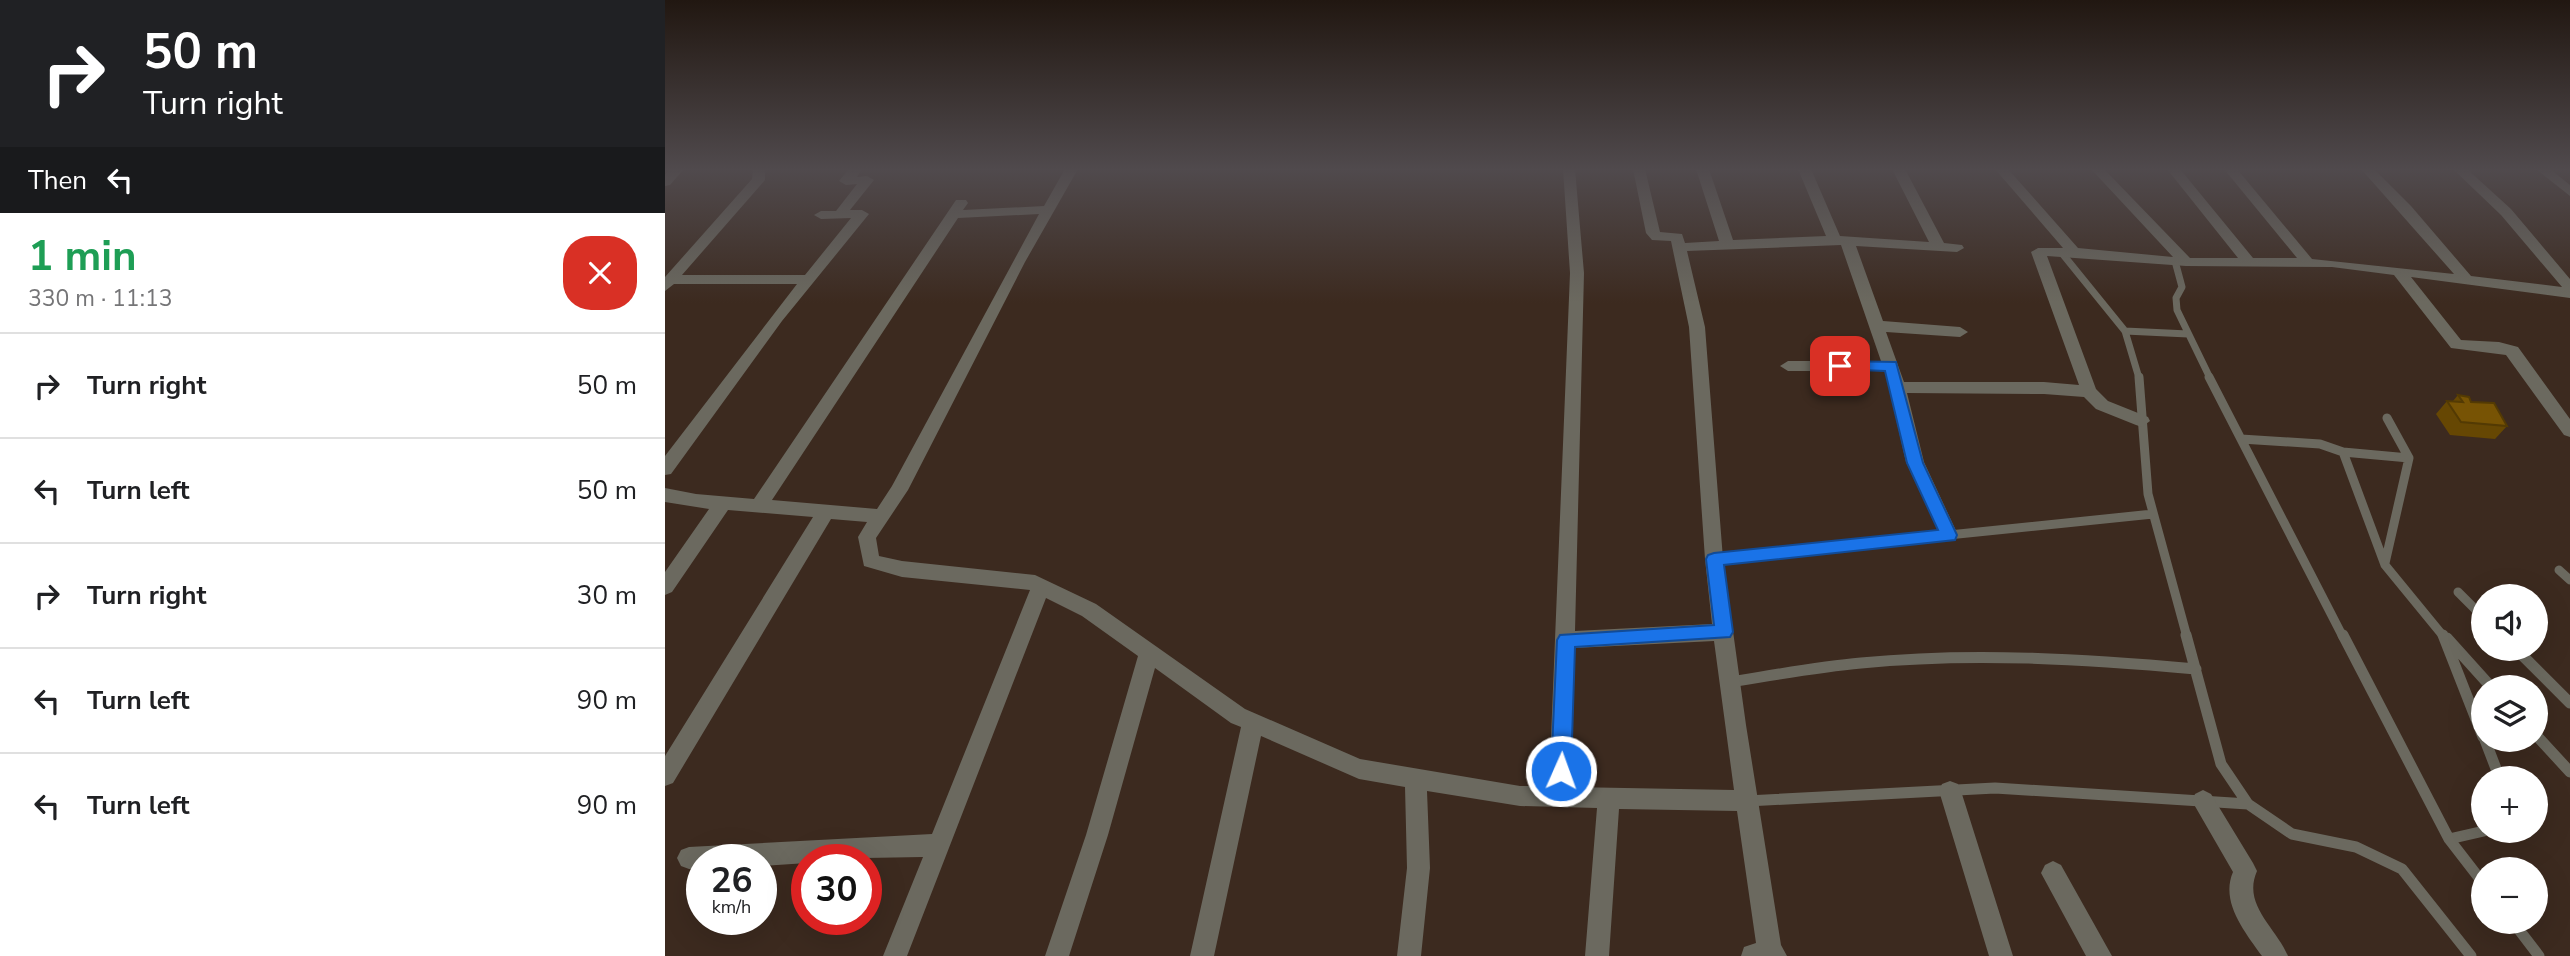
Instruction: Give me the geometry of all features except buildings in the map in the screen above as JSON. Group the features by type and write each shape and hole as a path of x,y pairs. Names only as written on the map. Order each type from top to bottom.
{"street":[{"path":"668,283 729,214"},
{"path":"665,469 777,318 862,214 821,215"},
{"path":"759,506 953,214"},
{"path":"1047,214 899,490 867,537 871,561 902,569 1028,580 1089,610 1238,716 1359,769 1520,796 1747,801"},
{"path":"1560,797 1577,273 1572,214"},
{"path":"1649,214 1653,233 1657,237 1677,237 1697,327 1714,559 1766,955"},
{"path":"1717,214 1727,244"},
{"path":"1827,214 1878,326 1898,387 1915,463 1949,535"},
{"path":"1921,214 1938,247"},
{"path":"2036,214 2067,252"},
{"path":"2138,214 2181,261"},
{"path":"2209,214 2250,264"},
{"path":"2267,214 2308,263"},
{"path":"2410,214 2466,279"},
{"path":"2508,214 2570,288"},
{"path":"1680,247 1841,241 1957,248"},
{"path":"2143,421 2102,405 2089,393 2038,252 2250,264 2332,263 2570,293"},
{"path":"2398,271 2456,344 2466,347 2503,347 2512,351 2570,430"},
{"path":"668,283 809,279"},
{"path":"1878,326 1959,332"},
{"path":"1788,366 1891,366"},
{"path":"1898,387 2044,388 2089,393"},
{"path":"665,495 723,503 881,516"},
{"path":"665,587 723,503"},
{"path":"665,776 826,511"},
{"path":"895,956 1041,587"},
{"path":"1566,640 1724,632"},
{"path":"1057,956 1097,835 1149,652"},
{"path":"1202,956 1253,723"},
{"path":"1409,956 1414,931 1420,823 1415,778"},
{"path":"1950,791 2001,956"},
{"path":"1597,956 1609,797"},
{"path":"2203,801 2245,871 2239,879 2240,899 2276,956"},
{"path":"777,853 939,845"},
{"path":"2053,873 2100,956"}],"lane":[{"path":"2067,252 2125,331 2139,374 2148,494 2221,764 2248,804 2292,834 2355,847 2402,869 2471,956"},
{"path":"2181,261 2182,287 2176,298 2176,310 2449,839 2471,867"},
{"path":"2125,331 2188,334"},
{"path":"2385,565 2409,458 2387,418"},
{"path":"2241,439 2320,444 2343,452 2409,458"},
{"path":"2343,452 2385,565 2480,675"},
{"path":"1714,559 2153,514"},
{"path":"2559,570 2570,580"},
{"path":"2458,592 2471,605"},
{"path":"2443,634 2471,706"},
{"path":"1730,682 1879,662 1933,659 2094,661 2196,669"},
{"path":"2529,661 2568,697"},
{"path":"2548,748 2570,772"},
{"path":"1747,801 1994,788 2248,804"},
{"path":"2449,839 2471,834"},
{"path":"2522,934 2539,956"}],"route":[{"path":"1561,771 1566,640 1724,632 1714,559 1949,535 1915,463 1891,366 1840,366"}]}
